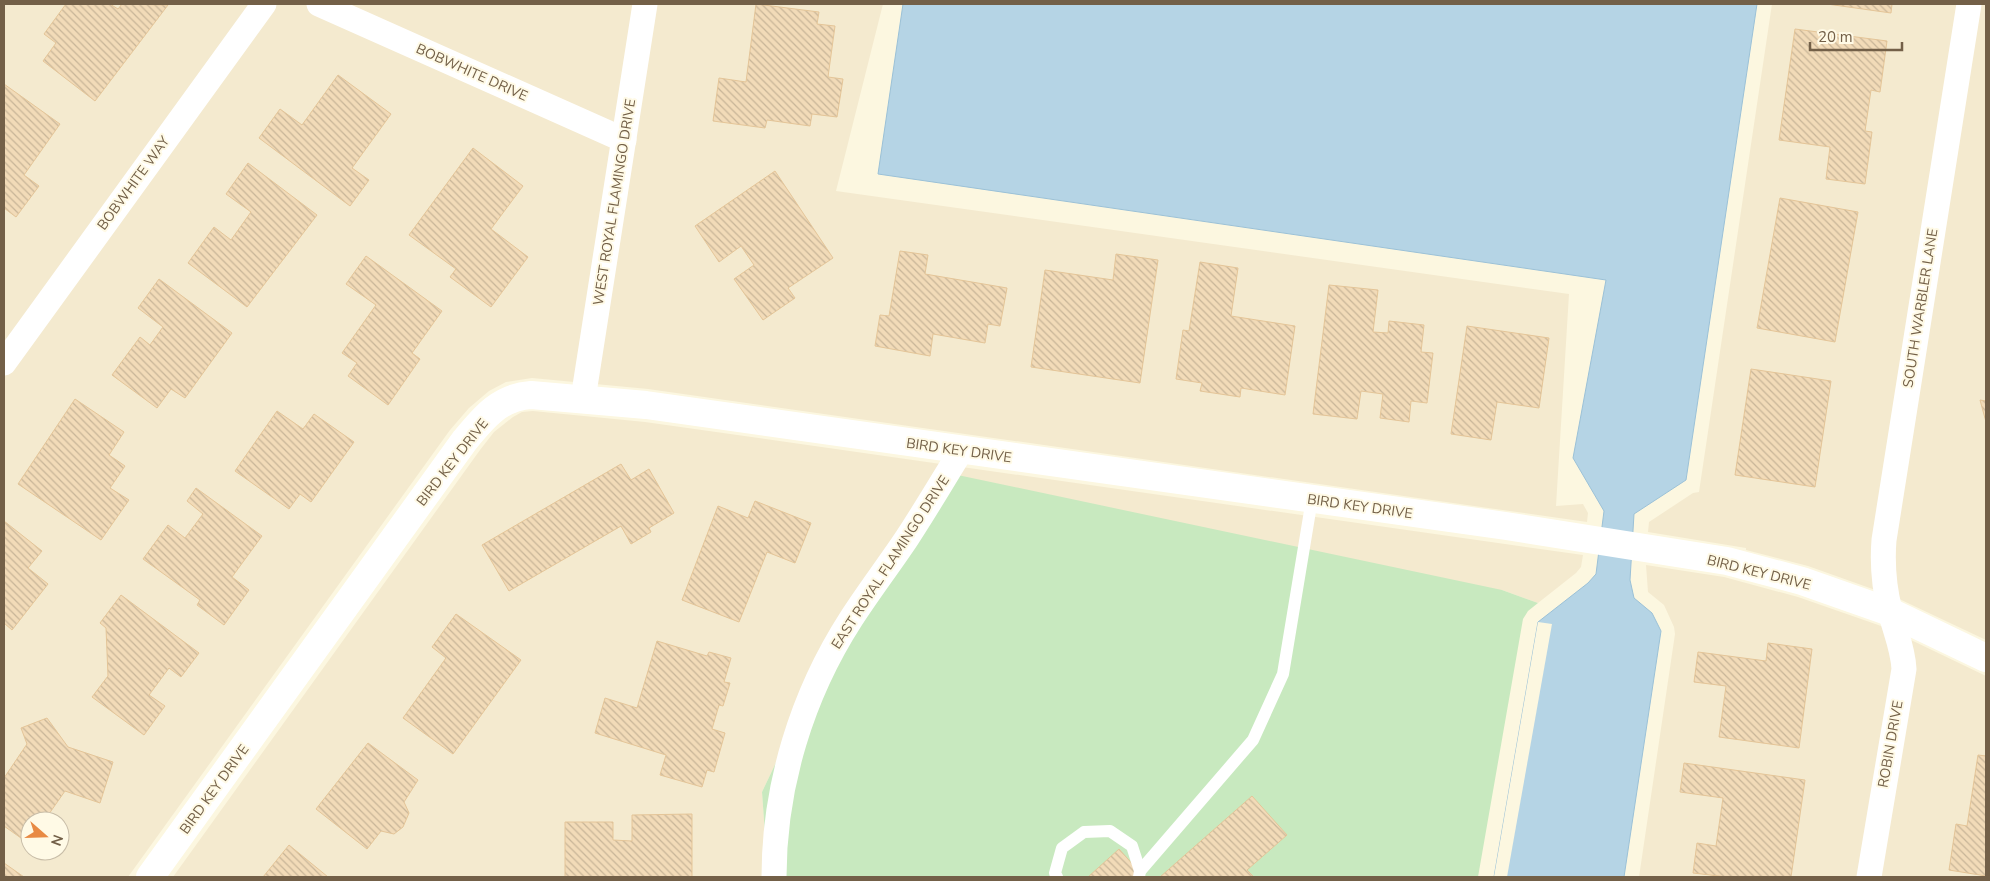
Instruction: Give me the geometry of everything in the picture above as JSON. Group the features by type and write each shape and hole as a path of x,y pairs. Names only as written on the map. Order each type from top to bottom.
{"street":[{"name":"BOBWHITE WAY","path":"4,363 264,4"},
{"name":"BOBWHITE DRIVE","path":"320,4 624,140"},
{"name":"WEST ROYAL FLAMINGO DRIVE","path":"583,400 645,4"},
{"name":"SOUTH WARBLER LANE","path":"1890,612 1882,570 1884,540 1969,4"},
{"name":"BIRD KEY DRIVE","path":"150,877 481,421 502,403 515,396 532,395 646,405 1506,526 1727,561 1802,581 1890,612 1986,658"},
{"name":"EAST ROYAL FLAMINGO DRIVE","path":"774,877 777,819 792,748 818,680 850,620 907,539 961,450"},
{"name":"ROBIN DRIVE","path":"1869,877 1904,669 1903,654 1890,612"}],"lane":[{"path":"1140,874 1253,740 1283,674 1312,499"},
{"path":"1057,877 1055,874 1062,848 1084,832 1110,831 1132,846 1140,874"}],"shaded area":[{"path":"4,4 883,4 836,191 1569,294 1556,506 1583,504 1588,513 1587,522 648,389 532,378 506,382 489,391 469,408 450,430 128,877 4,877"},
{"path":"1772,4 1986,4 1986,640 1895,597 1808,566 1746,550 1746,548 1648,532 1649,522 1693,493 1699,492"},
{"path":"533,411 645,422 1583,555 1581,567 1576,573 1538,603 1502,590 856,594 762,792 768,877 173,877 480,450 494,432 513,417 522,412"},
{"path":"1646,565 1724,577 1798,597 1884,627 1986,676 1986,877 1639,877 1675,634 1674,627 1664,605 1648,592"}],"green space":[{"path":"948,473 1502,590 1538,603 1528,611 1523,619 1478,877 768,877 762,792 856,594"}],"water":[{"path":"903,4 1757,4 1686,480 1634,514 1630,580 1634,598 1652,613 1661,631 1624,877 1494,877 1538,622 1588,583 1596,574 1604,511 1573,458 1606,280 878,174"}],"pier":[{"path":"1538,622 1552,624 1507,877 1494,877"}],"building":[{"path":"66,4 110,4 118,9 122,4 168,5 95,101 43,61 56,43 44,34"},
{"path":"756,4 819,12 817,24 835,26 828,77 843,79 837,117 812,114 810,126 767,120 765,128 713,121 719,78 746,82"},
{"path":"1827,4 1892,4 1891,13"},
{"path":"1795,29 1887,41 1880,92 1871,90 1865,131 1872,132 1865,184 1826,179 1830,147 1779,140"},
{"path":"338,75 391,114 352,168 369,180 350,206 259,138 280,109 302,125"},
{"path":"4,84 60,124 24,175 39,186 16,217 4,208"},
{"path":"473,148 523,186 491,229 528,257 491,307 450,277 456,269 409,235"},
{"path":"248,163 317,215 247,307 188,263 214,227 231,240 251,212 226,194"},
{"path":"775,171 833,258 788,288 795,298 763,320 734,279 754,265 741,246 719,262 695,226"},
{"path":"1780,198 1858,212 1835,342 1757,328"},
{"path":"900,251 928,255 925,274 1007,288 1000,326 988,324 985,343 933,334 930,356 875,346 880,315 889,316"},
{"path":"1116,254 1158,260 1140,383 1031,367 1045,270 1113,280"},
{"path":"366,256 442,311 412,353 420,359 388,405 348,376 357,363 342,353 376,305 346,284"},
{"path":"1200,262 1238,268 1231,316 1295,326 1285,395 1241,388 1240,397 1200,391 1202,383 1176,379 1183,330 1189,331"},
{"path":"159,279 232,333 185,398 171,389 157,408 112,375 140,337 150,345 163,327 138,308"},
{"path":"1329,285 1378,290 1373,332 1388,333 1389,321 1424,325 1421,352 1433,353 1427,403 1411,401 1409,422 1380,418 1383,394 1361,391 1357,419 1313,414"},
{"path":"1467,326 1549,338 1539,408 1497,402 1491,440 1451,434"},
{"path":"1751,369 1831,381 1815,487 1735,475"},
{"path":"75,399 124,432 109,455 125,466 110,488 129,500 101,540 18,484"},
{"path":"1980,400 1986,401 1986,422"},
{"path":"277,411 303,429 314,414 354,442 311,502 300,494 289,509 235,471"},
{"path":"621,464 631,480 649,469 674,513 649,528 651,532 631,544 621,526 509,591 482,545"},
{"path":"196,488 262,536 232,577 249,590 224,625 197,605 200,600 143,559 168,525 185,538 203,514 187,501"},
{"path":"755,501 811,523 795,563 767,552 739,622 682,600 718,506 748,518"},
{"path":"4,521 42,551 28,568 48,584 12,630 4,623"},
{"path":"121,595 199,653 181,677 169,668 149,695 165,706 144,735 92,697 108,676 106,628 100,623"},
{"path":"456,614 521,660 453,754 403,718 446,658 432,647"},
{"path":"657,641 707,656 709,652 731,658 724,682 730,683 723,706 719,705 712,729 725,733 714,772 707,770 702,787 660,775 666,755 595,733 605,698 637,708"},
{"path":"1768,643 1812,649 1799,748 1719,737 1726,686 1694,682 1698,652 1766,661"},
{"path":"47,718 68,747 113,762 100,803 65,791 51,811 20,811 20,837 4,826 4,778 27,744 21,728"},
{"path":"368,743 418,780 404,802 409,813 403,827 394,834 381,831 367,849 316,809"},
{"path":"1978,755 1986,756 1986,876 1949,870 1956,824 1967,826"},
{"path":"1684,763 1805,780 1791,877 1727,877 1693,873 1697,843 1716,846 1723,798 1680,792"},
{"path":"1252,796 1287,835 1247,870 1254,877 1160,877"},
{"path":"692,814 692,877 565,877 565,822 613,822 613,840 632,841 632,815"},
{"path":"289,845 328,877 263,877"},
{"path":"1119,849 1144,877 1088,877"},
{"path":"4,863 24,877 4,877"}]}
